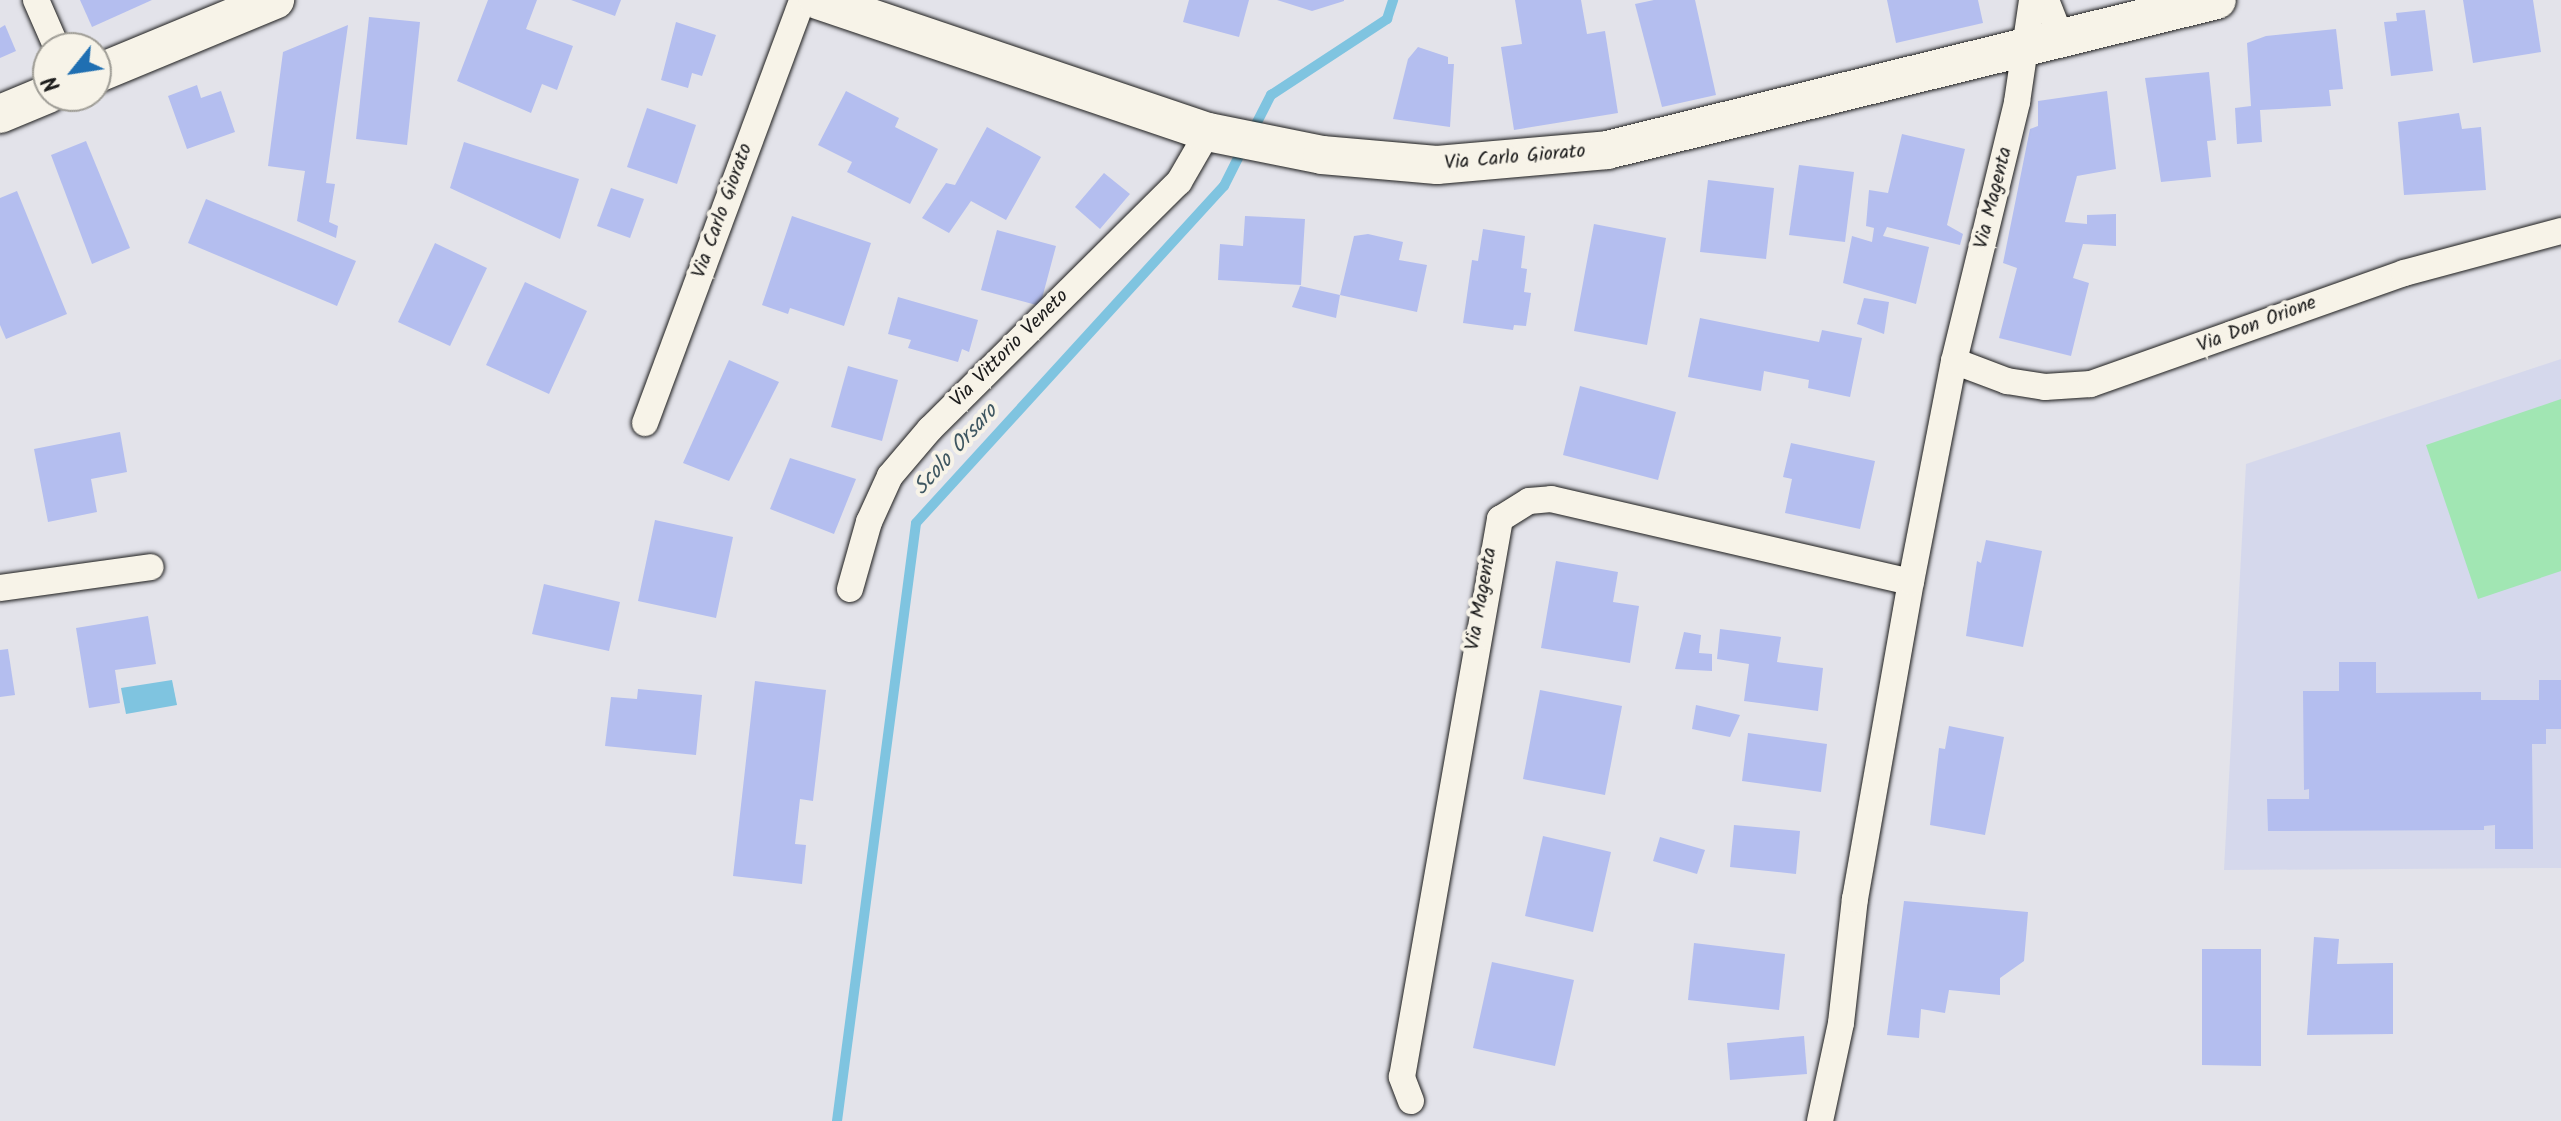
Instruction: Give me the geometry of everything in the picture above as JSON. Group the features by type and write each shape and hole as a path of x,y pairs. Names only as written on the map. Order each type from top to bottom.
{"street":[{"path":"36,0 50,32"},
{"path":"112,67 275,0"},
{"name":"Via Carlo Giorato","path":"645,423 802,0"},
{"name":"Via Carlo Giorato","path":"818,0 1216,134 1271,146 1437,165 1607,150 2217,0"},
{"name":"Via Magenta","path":"1820,1121 1841,1023 1855,899 1911,582 1954,361 2017,102 2032,0"},
{"path":"2046,0 2061,38"},
{"path":"0,114 32,101"},
{"name":"Via Vittorio Veneto","path":"850,589 869,522 890,476 930,429 1179,182 1216,134"},
{"name":"Via Don Orione","path":"1954,361 2020,383 2070,388 2091,384 2404,273 2561,231"},
{"name":"Via Magenta","path":"1411,1101 1402,1077 1500,519 1520,504 1551,499 1911,582"},
{"path":"0,588 151,567"}],"shaded area":[{"path":"2561,359 2561,868 2224,870 2246,464"}],"green space":[{"path":"2561,399 2561,571 2478,599 2426,445"}],"water":[{"path":"172,680 177,705 126,714 121,688"}],"building":[{"path":"80,0 152,0 92,27"},
{"path":"488,0 537,0 526,29 573,46 557,90 542,84 531,113 457,81"},
{"path":"571,0 621,0 615,16"},
{"path":"1189,0 1249,0 1239,37 1183,22"},
{"path":"1277,0 1344,0 1344,1 1312,11"},
{"path":"1515,0 1581,0 1587,34 1605,31 1618,113 1514,130 1501,47 1522,44"},
{"path":"1654,0 1695,0 1716,95 1662,107 1635,4"},
{"path":"1887,0 1978,0 1983,23 1896,43"},
{"path":"2463,0 2533,0 2541,52 2473,63"},
{"path":"2425,10 2433,71 2391,76 2384,22 2397,21 2396,13"},
{"path":"369,17 420,22 407,145 356,139"},
{"path":"676,22 716,35 702,76 692,73 688,88 661,80"},
{"path":"5,25 16,51 0,58 0,28"},
{"path":"348,25 326,183 335,184 329,222 338,226 336,238 297,221 305,171 268,166 283,52"},
{"path":"2336,29 2343,89 2329,90 2331,106 2260,110 2262,142 2237,144 2235,108 2251,106 2247,43 2266,36"},
{"path":"1418,47 1448,57 1448,64 1454,64 1450,127 1393,119 1408,59"},
{"path":"2209,72 2216,140 2207,141 2211,177 2161,182 2145,78"},
{"path":"197,85 201,98 221,91 235,132 187,149 168,96"},
{"path":"846,91 899,118 895,127 938,149 910,204 847,172 852,162 818,145"},
{"path":"2107,91 2116,169 2077,176 2065,222 2087,224 2087,215 2116,214 2116,246 2083,244 2073,278 2089,283 2071,356 1999,338 2017,268 2003,263 2030,129 2038,126 2038,101"},
{"path":"647,108 696,125 677,184 627,167"},
{"path":"2459,113 2462,129 2481,127 2486,190 2404,195 2398,122"},
{"path":"987,127 1041,157 1006,220 971,201 949,233 922,218 946,183 955,185"},
{"path":"1902,134 1965,149 1947,225 1963,234 1960,245 1887,227 1883,236 1929,247 1916,304 1843,283 1852,236 1872,242 1874,228 1866,226 1869,190 1888,193"},
{"path":"86,141 130,248 92,264 51,155"},
{"path":"464,142 579,179 560,239 450,188"},
{"path":"1799,165 1854,172 1845,242 1789,235"},
{"path":"1104,173 1130,194 1100,229 1075,207"},
{"path":"1708,180 1774,188 1766,259 1700,252"},
{"path":"611,188 644,199 630,238 597,226"},
{"path":"17,191 67,314 6,339 0,325 0,198"},
{"path":"206,199 356,261 337,306 188,243"},
{"path":"792,216 871,243 844,326 790,308 788,314 762,305"},
{"path":"1245,216 1305,219 1301,285 1218,280 1220,244 1243,246"},
{"path":"1594,224 1666,238 1647,345 1574,331"},
{"path":"1483,229 1525,236 1521,268 1527,269 1524,292 1531,293 1526,326 1514,325 1513,330 1463,323 1472,260 1478,261"},
{"path":"997,230 1056,246 1040,306 981,290"},
{"path":"1368,234 1403,242 1399,260 1427,265 1417,312 1340,295 1354,236"},
{"path":"435,243 487,268 450,346 398,322"},
{"path":"525,282 587,311 549,394 486,365"},
{"path":"1300,286 1340,295 1336,318 1292,307"},
{"path":"898,297 978,320 969,352 962,349 958,362 908,348 911,340 888,334"},
{"path":"1864,298 1889,302 1884,334 1857,324"},
{"path":"1700,318 1819,342 1822,330 1862,338 1850,397 1808,388 1809,380 1764,371 1761,391 1688,377"},
{"path":"729,360 779,382 729,481 683,463"},
{"path":"848,366 898,380 882,441 831,427"},
{"path":"1580,386 1676,412 1658,480 1563,455"},
{"path":"120,432 127,472 91,479 97,512 48,522 34,449"},
{"path":"1791,443 1875,461 1860,529 1785,513 1792,479 1783,477"},
{"path":"790,458 856,479 834,534 770,509"},
{"path":"655,520 733,537 716,618 638,601"},
{"path":"1986,540 2042,551 2023,647 1966,636 1977,561 1981,563"},
{"path":"1556,561 1618,572 1613,602 1639,606 1630,663 1541,648"},
{"path":"544,584 620,602 609,651 532,634"},
{"path":"148,616 156,664 115,670 120,703 89,708 76,628"},
{"path":"1720,629 1781,637 1777,662 1823,668 1818,711 1744,701 1749,664 1717,659"},
{"path":"1684,632 1701,635 1699,653 1712,654 1712,671 1675,669"},
{"path":"8,649 15,695 0,697 0,650"},
{"path":"2339,662 2376,662 2376,693 2481,692 2481,700 2539,700 2539,680 2561,680 2561,729 2546,729 2546,744 2532,744 2533,849 2495,849 2495,825 2484,826 2484,830 2268,831 2267,799 2309,799 2309,789 2304,790 2303,691 2339,691"},
{"path":"755,681 826,690 813,801 800,799 795,844 806,845 802,884 733,876"},
{"path":"638,689 702,695 696,755 605,746 611,697 637,699"},
{"path":"1540,690 1622,706 1605,795 1523,779"},
{"path":"1696,705 1740,715 1730,737 1692,729"},
{"path":"1949,726 2004,737 1985,835 1930,825 1939,748 1945,749"},
{"path":"1748,733 1827,744 1821,792 1742,781"},
{"path":"1734,825 1800,831 1796,874 1730,867"},
{"path":"1543,836 1611,852 1593,932 1525,916"},
{"path":"1660,837 1705,850 1697,874 1653,861"},
{"path":"1904,901 2028,912 2024,961 2000,978 2000,995 1949,990 1945,1013 1921,1009 1919,1038 1887,1035"},
{"path":"2314,937 2339,939 2337,964 2393,963 2393,1034 2307,1035"},
{"path":"1694,943 1785,954 1779,1010 1688,1000"},
{"path":"2202,949 2261,949 2261,1066 2202,1065"},
{"path":"1492,962 1574,980 1555,1066 1473,1048"},
{"path":"1804,1036 1807,1074 1730,1080 1727,1043"}],"waterway":[{"name":"Scolo Orsaro","path":"1251,134 1271,95 1387,19 1393,0"},
{"name":"Scolo Orsaro","path":"837,1121 916,523 1224,186 1243,148"}]}
